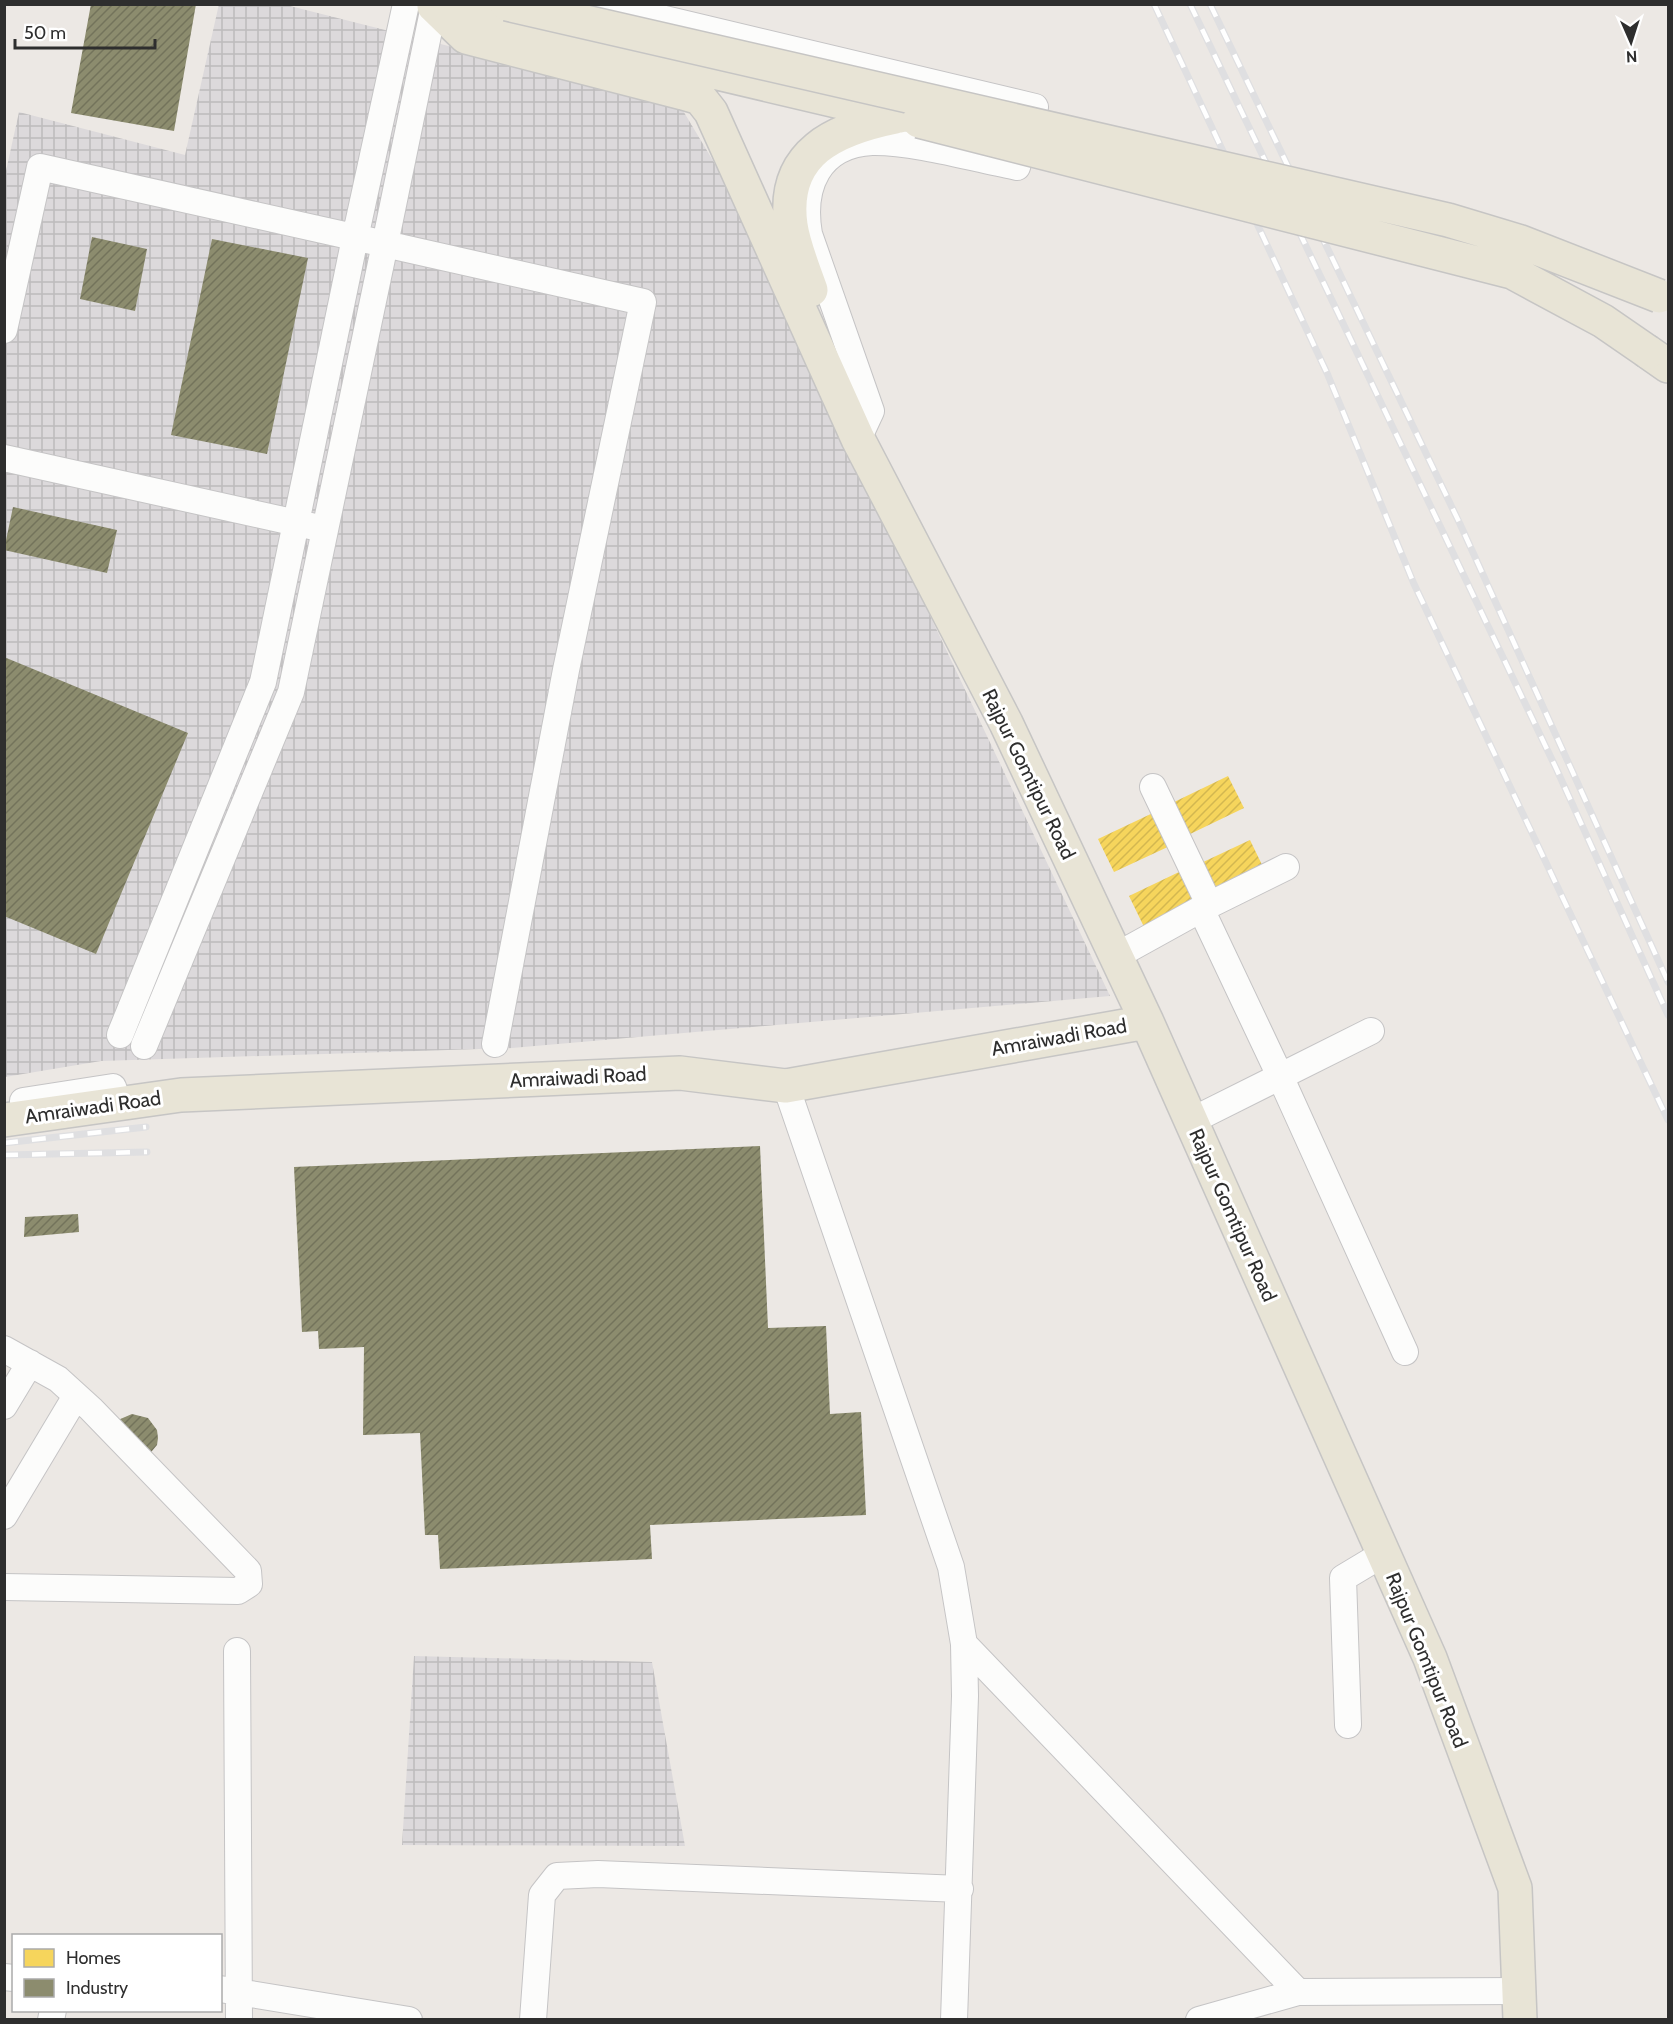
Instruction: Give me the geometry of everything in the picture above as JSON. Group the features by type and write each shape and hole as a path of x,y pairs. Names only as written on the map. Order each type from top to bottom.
{"main road":[{"path":"507,4 1448,220 1521,242 1664,297"},
{"path":"425,5 466,37 700,98 711,112 858,439"},
{"path":"425,5 900,116 1512,272 1603,321 1658,359"},
{"path":"858,439 847,391 791,226 790,199 804,162 819,145 832,135 861,124 900,116"},
{"name":"Rajpur Gomtipur Road","path":"858,439 1006,723 1147,1022 1430,1658 1515,1888 1520,2005"},
{"name":"Amraiwadi Road","path":"4,1120 181,1095 680,1073 786,1086 1147,1022"}],"street":[{"path":"602,4 1035,107 1017,167 919,148 872,142 843,148 825,162 810,184 805,209 809,234 871,411 858,439"},
{"path":"120,1035 263,682 355,238 425,5"},
{"path":"144,1046 291,692 327,530 385,244 425,5"},
{"path":"4,330 40,166 643,302 566,670 495,1044"},
{"path":"4,458 327,530"},
{"path":"1153,787 1404,1352"},
{"path":"1116,956 1205,906 1286,867"},
{"path":"130,1010 154,1022"},
{"path":"1191,1121 1371,1031"},
{"path":"786,1086 951,1567 964,1644 960,1888 954,2019"},
{"path":"4,1104 113,1087 118,1103"},
{"path":"4,1349 58,1379 76,1396 248,1571 249,1584 238,1591 4,1587"},
{"path":"4,1406 30,1363"},
{"path":"4,1516 76,1396"},
{"path":"1348,1725 1343,1578 1383,1554"},
{"path":"964,1644 1298,1992"},
{"path":"237,1651 230,1991 239,2019"},
{"path":"533,2019 542,1895 557,1876 598,1874 960,1888"},
{"path":"230,1991 328,2013 410,2019"},
{"path":"1199,2019 1298,1992 1520,2005"}],"shaded area":[{"path":"219,4 286,5 679,104 721,174 1110,996 512,1048 101,1061 5,1077 4,180 19,112 185,155"},
{"path":"414,1656 652,1662 685,1846 402,1845"}],"building: Homes":[{"path":"1228,776 1244,808 1186,836 1170,804"},
{"path":"1155,812 1172,845 1114,872 1098,839"},
{"path":"1250,840 1266,873 1215,897 1199,864"},
{"path":"1179,872 1196,907 1146,931 1129,896"}],"building: Industry":[{"path":"91,4 196,4 174,131 71,113"},
{"path":"92,237 147,249 135,311 80,299"},
{"path":"212,239 308,258 267,454 171,435"},
{"path":"13,507 117,530 107,573 4,550"},
{"path":"4,657 188,733 96,954 4,916"},
{"path":"760,1146 768,1328 826,1326 830,1414 861,1412 866,1515 650,1525 652,1559 440,1569 438,1535 425,1535 420,1433 363,1435 364,1347 319,1349 318,1331 302,1332 294,1167"},
{"path":"78,1214 79,1232 24,1237 25,1217"},
{"path":"132,1414 148,1418 157,1430 158,1438 157,1445 147,1457 126,1460 113,1450 118,1420"}],"railway":[{"path":"1154,4 1327,373 1414,584 1668,1120"},
{"path":"1190,4 1556,768 1668,1015"},
{"path":"1210,4 1460,524 1668,982"},
{"path":"4,1143 146,1127"},
{"path":"4,1155 147,1152"}]}
